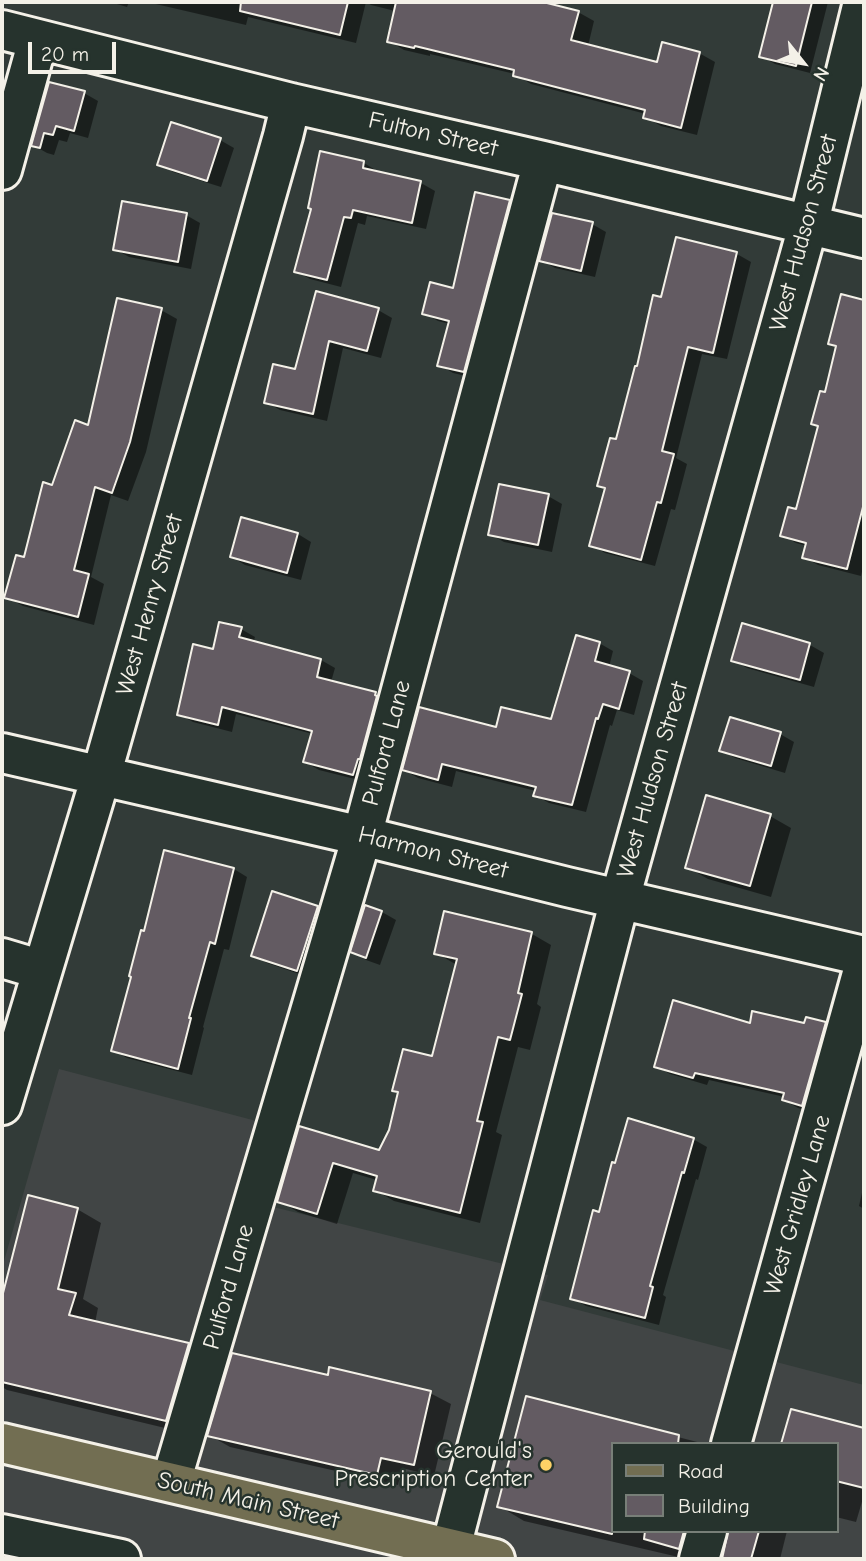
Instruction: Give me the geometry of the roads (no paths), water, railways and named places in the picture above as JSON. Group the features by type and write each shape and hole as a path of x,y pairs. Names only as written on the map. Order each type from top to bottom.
{"main road":[{"name":"South Main Street","path":"2,1443 171,1482 449,1554 495,1559"}],"street":[{"name":"West Hudson Street","path":"449,1554 620,900 808,226 863,2"},
{"name":"Fulton Street","path":"2,30 290,103 864,238"},
{"path":"2,170 38,40"},
{"name":"West Henry Street","path":"2,1105 101,776 279,150 290,103"},
{"name":"Pulford Lane","path":"171,1482 362,836 543,161"},
{"name":"Harmon Street","path":"2,753 864,956"},
{"path":"2,958 40,977"},
{"name":"West Gridley Lane","path":"732,1442 864,966"},
{"path":"2,975 40,977"},
{"path":"699,1559 706,1533"},
{"path":"2,1534 121,1559"}],"place":[{"name":"Gerould's Prescription Center","path":"546,1465"}]}
